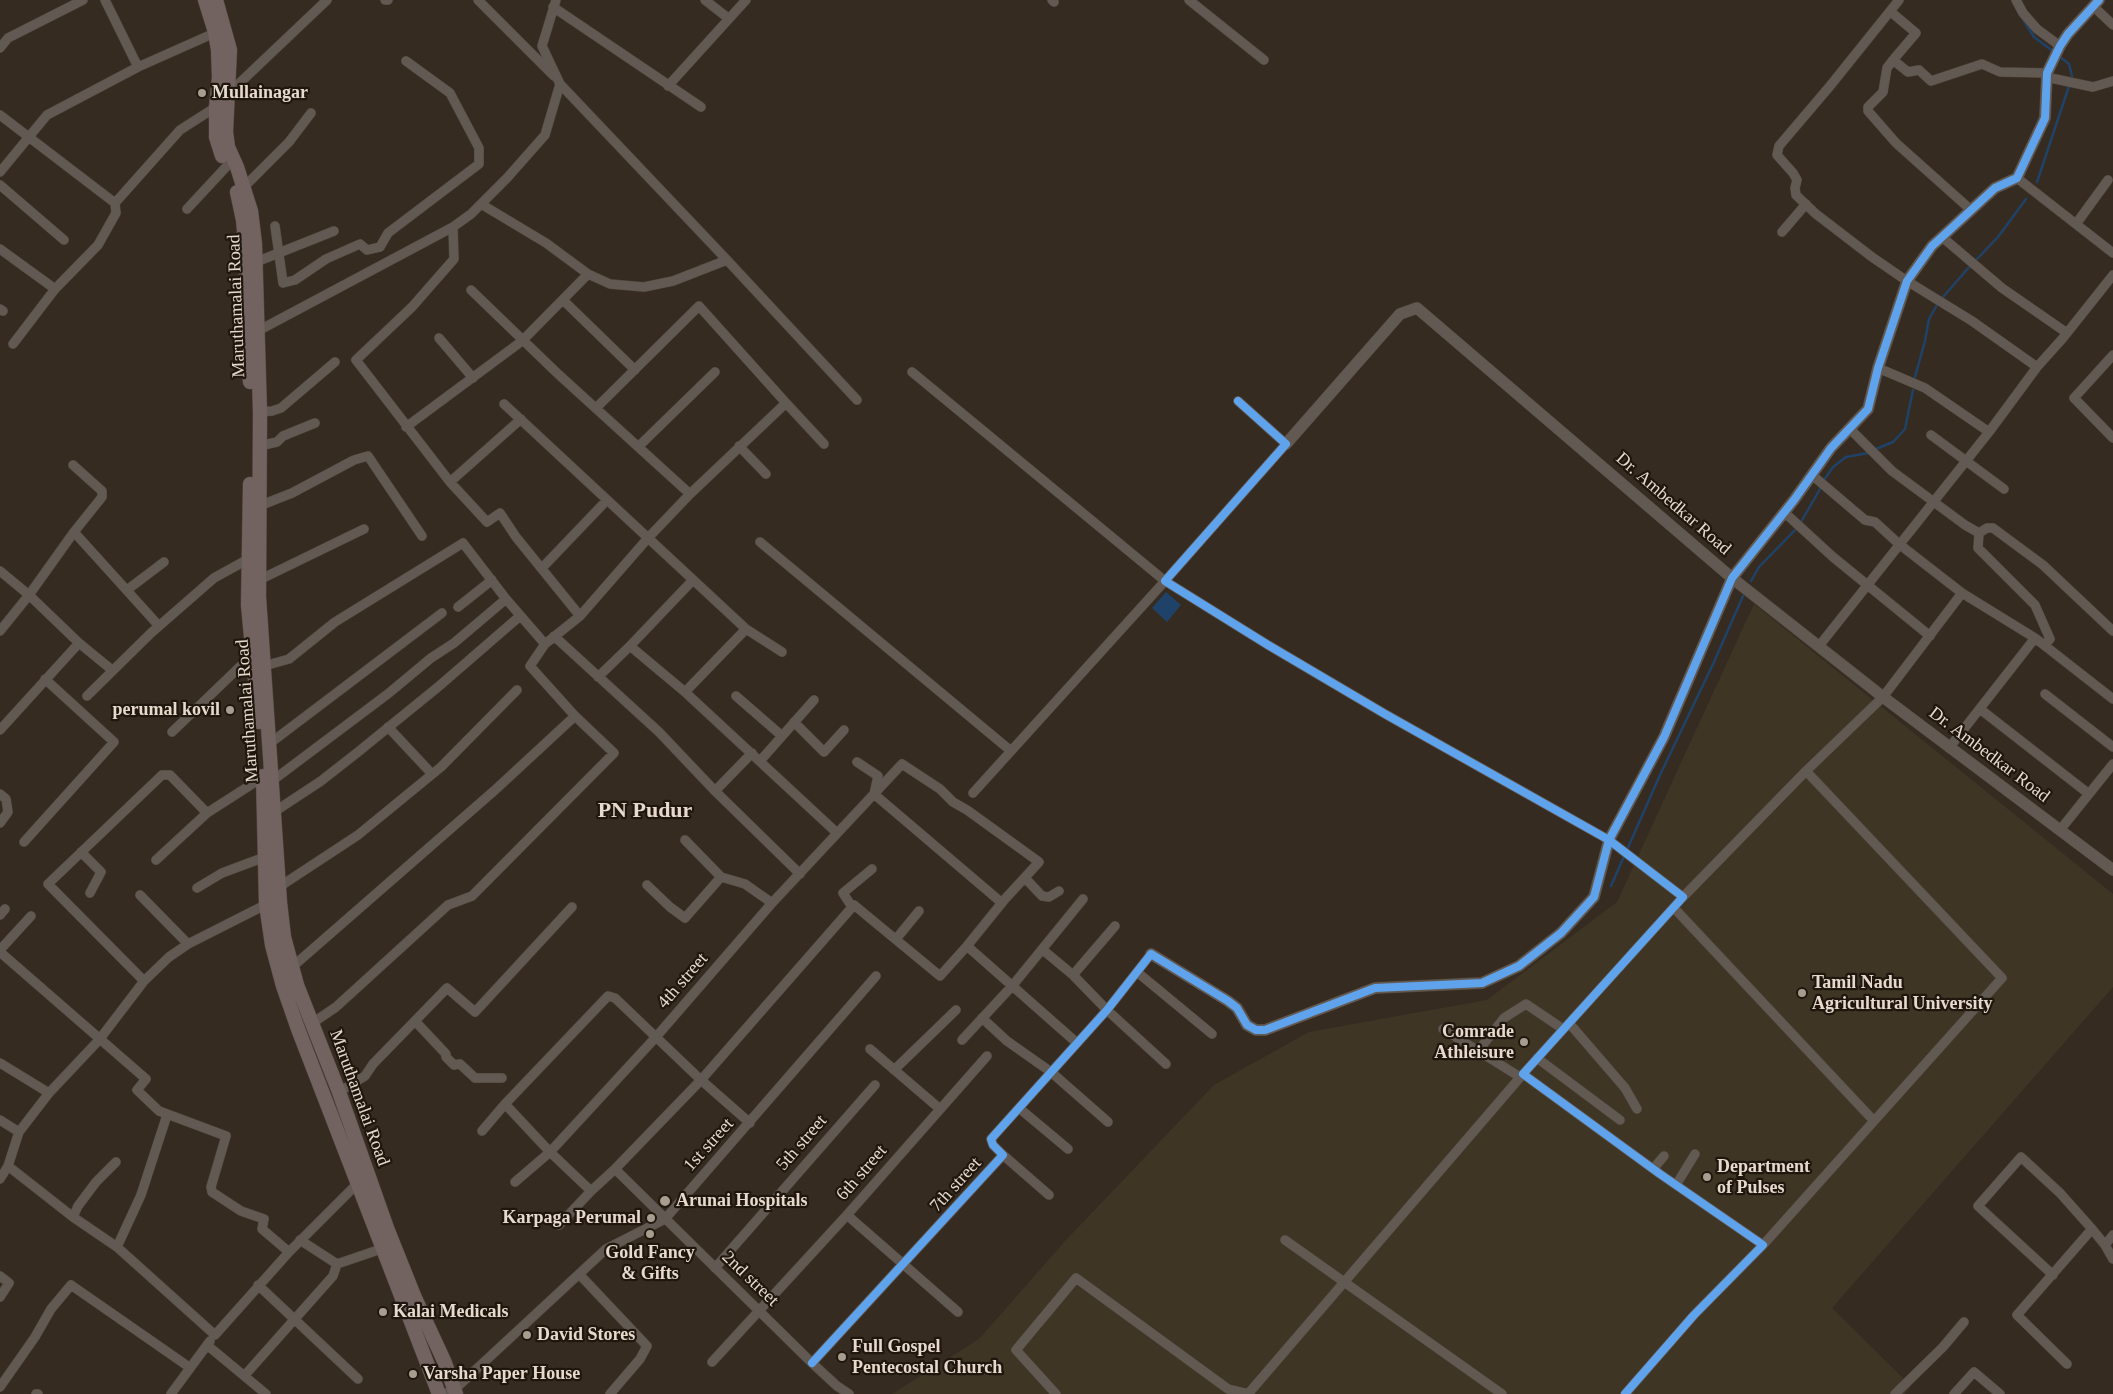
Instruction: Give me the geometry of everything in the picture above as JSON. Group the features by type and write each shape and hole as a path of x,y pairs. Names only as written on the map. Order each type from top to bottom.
{"main road":[{"name":"Maruthamalai Road","path":"205,0 230,50 226,132 228,146 251,211 256,262 251,333 260,412 259,506 248,605 251,656 262,750 274,812 279,887 273,903 272,945 283,986 363,1179 445,1363 452,1392"},
{"name":"Maruthamalai Road","path":"216,0 221,31 216,137 239,196 246,252 251,333 254,557 259,580 270,744 265,857 273,903 284,937 291,968 311,1024 339,1092 384,1248 439,1394"}],"street":[{"path":"0,48 8,38 84,0"},
{"path":"105,0 138,68"},
{"path":"228,94 327,0"},
{"path":"478,0 727,260 857,400"},
{"path":"705,0 728,18"},
{"path":"668,86 746,0"},
{"path":"1189,0 1264,60"},
{"path":"1899,0 1778,146 1777,155 1797,180 1796,194 1837,231 1907,281 1972,321 2037,367"},
{"path":"2016,0 2023,13 2058,50"},
{"path":"1151,954 1228,1001 1237,1008 1247,1026 1256,1030 1265,1030 1375,988 1482,983 1519,966 1561,933 1594,897 1609,840 1664,737 1732,578 1785,513 1832,448 1868,409 1878,368 1907,281 1932,246 1996,188 2017,178 2045,118 2046,75 2058,50 2096,3 2113,25"},
{"path":"251,333 453,227 471,214 507,178 545,135 559,83 542,46 554,4 668,86 701,107"},
{"path":"1891,12 1916,33 1887,68 1883,92 1868,107 1868,111 1896,143 1971,210"},
{"path":"0,172 47,115 138,68 221,31"},
{"path":"1893,60 1908,72 1919,70 1931,81 1982,64 2000,72 2046,75 2093,87 2113,81"},
{"path":"275,226 283,284 295,280 326,259 360,244 367,250 380,247 388,234 479,164 479,148 450,93 406,61"},
{"path":"115,203 180,130 216,107"},
{"path":"244,187 289,142 311,113"},
{"path":"0,115 115,203 116,212 98,245 55,289 13,344"},
{"path":"187,209 227,166"},
{"path":"2017,178 2113,253"},
{"path":"2076,224 2108,180"},
{"path":"0,185 64,240"},
{"path":"481,204 546,243 588,274 610,284 644,287 673,282 727,260"},
{"path":"1782,232 1806,204"},
{"path":"453,227 454,259 412,307 356,360 450,482 487,522 500,513 516,537 580,616"},
{"path":"256,262 334,231"},
{"path":"1942,237 2002,288 2067,333"},
{"path":"0,248 55,289"},
{"path":"406,427 522,340 588,274"},
{"path":"1819,646 1989,432 2037,367 2113,275"},
{"path":"471,290 522,340 690,494"},
{"path":"563,300 635,370"},
{"path":"596,408 699,306 824,444"},
{"name":"Dr. Ambedkar Road","path":"1286,444 1400,314 1417,308 1732,578 1882,697 2112,868"},
{"path":"439,338 473,378"},
{"path":"2113,355 2074,398 2113,438"},
{"path":"260,412 281,408 335,362"},
{"path":"1878,368 1925,388 1989,432"},
{"path":"639,446 715,372"},
{"path":"912,372 1165,581 1385,714 1609,840 1684,897"},
{"path":"973,793 1286,444 1238,401"},
{"path":"522,674 545,644 580,616 648,538 690,494 786,403"},
{"path":"504,404 692,581 746,629 782,652"},
{"path":"450,482 521,420"},
{"path":"259,446 277,442 283,436 315,424"},
{"path":"1850,429 1892,471 1965,525 1979,533"},
{"path":"1932,435 2004,489"},
{"path":"739,446 766,474"},
{"path":"259,506 292,493 354,460 368,456 422,536"},
{"path":"0,631 74,532 102,498 102,491 73,465"},
{"path":"1812,475 1865,520 1875,522 1899,544 1962,593 2035,638 2113,699"},
{"path":"542,568 607,500"},
{"path":"1785,513 1833,557 1930,636"},
{"path":"1979,533 1988,528 1993,528 2043,565 2113,631"},
{"path":"259,580 364,529"},
{"path":"74,532 159,626"},
{"path":"1979,533 1978,548 2035,605 2050,639 2044,645"},
{"path":"760,542 1011,751"},
{"path":"264,666 289,658 335,622 463,543 506,599 545,644"},
{"path":"87,696 159,626 214,578 254,557"},
{"path":"127,590 164,562"},
{"path":"0,571 79,643 112,670"},
{"path":"458,607 492,580"},
{"path":"598,678 692,581"},
{"path":"1056,1394 1016,1350 1076,1278 1228,1389 1249,1394 1566,1026 1684,897 1806,771 1882,697 1962,593"},
{"path":"156,860 207,813 267,779 389,692 506,599"},
{"path":"270,744 442,613"},
{"path":"274,812 321,781 438,688 520,616"},
{"path":"685,692 746,629"},
{"path":"554,636 659,732 715,791 800,874"},
{"path":"1950,748 2035,638"},
{"path":"0,730 44,679 79,643"},
{"path":"630,646 685,692 837,833"},
{"path":"172,732 251,656"},
{"path":"311,1024 336,1007 448,905 472,896 614,753 575,716 530,666"},
{"path":"24,842 114,742 44,679"},
{"path":"279,887 358,835 432,774 517,690"},
{"path":"2045,694 2113,747"},
{"path":"736,696 782,736"},
{"path":"760,761 814,700"},
{"path":"1980,710 2088,794"},
{"path":"291,968 495,790 575,716"},
{"path":"794,722 824,752 844,730"},
{"path":"388,727 432,774"},
{"path":"715,791 752,753"},
{"path":"857,762 878,776 874,794 1002,903"},
{"name":"4th street","path":"515,1182 550,1152 656,1037 772,903 902,764 940,789 953,802 1039,862 1025,878"},
{"path":"2060,830 2113,764"},
{"path":"1625,1394 1694,1315 1764,1245 2002,978 1806,771"},
{"path":"144,981 48,884 166,774 170,775 207,813"},
{"path":"0,794 6,799 8,812 0,823"},
{"path":"685,840 721,877 746,884 772,903"},
{"path":"81,852 101,872 90,893"},
{"path":"197,888 222,873 265,857"},
{"path":"852,907 843,892 872,869"},
{"path":"648,885 670,907 686,918 721,877"},
{"path":"559,1225 701,1080 854,904 940,976 1025,878 1042,896 1049,897 1060,891"},
{"path":"140,895 188,944"},
{"path":"962,1040 1013,985 1083,899"},
{"path":"0,1179 19,1132 49,1092 99,1040 144,981 169,957 188,944 273,903"},
{"path":"339,1092 365,1076 446,988 475,1012 572,907"},
{"path":"1674,908 1874,1121"},
{"path":"896,939 919,911"},
{"path":"31,916 0,951 99,1040 146,1079 138,1090 159,1111 226,1136 211,1187 212,1192 241,1211 264,1220 262,1230 288,1252"},
{"path":"1073,975 1115,926"},
{"path":"967,946 1077,1043"},
{"path":"1043,950 1073,975 1107,1010 1166,1064"},
{"name":"7th street","path":"812,1363 1003,1155 993,1145 991,1139 1107,1010 1151,954"},
{"path":"1137,972 1212,1034"},
{"name":"1st street","path":"452,1392 606,1249 665,1219 876,976"},
{"path":"482,1131 505,1104 608,996 615,998 701,1080 750,1123"},
{"path":"1478,1051 1504,1018 1526,1004 1566,1026 1624,1088 1637,1109"},
{"path":"894,1070 956,1010"},
{"path":"982,1018 1007,1041 1051,1072 1108,1122"},
{"path":"415,1021 454,1065 460,1064 475,1078 502,1078"},
{"path":"1443,1029 1521,1076 1652,1169 1764,1245"},
{"path":"870,1049 940,1109"},
{"name":"6th street","path":"712,1362 847,1215 987,1056"},
{"path":"1537,1058 1620,1120"},
{"path":"0,1062 49,1092"},
{"name":"5th street","path":"715,1268 875,1085"},
{"path":"505,1104 550,1152 591,1191"},
{"path":"1019,1108 1068,1149"},
{"path":"117,1246 141,1195 167,1115"},
{"path":"0,1120 19,1132"},
{"path":"1676,1185 1695,1154"},
{"path":"1003,1155 1048,1195"},
{"path":"1652,1169 1664,1156"},
{"path":"2053,1275 1978,1206 2021,1157 2060,1193 2106,1245 2113,1259"},
{"path":"73,1217 78,1206 96,1182 116,1162"},
{"path":"4,1167 117,1246 215,1335"},
{"name":"2nd street","path":"615,1169 812,1363 837,1386 849,1394"},
{"path":"171,1394 207,1344 258,1285 288,1252 363,1179"},
{"path":"847,1215 958,1312"},
{"path":"2067,1364 2017,1315 2092,1229"},
{"path":"2106,1245 2113,1235"},
{"path":"300,1240 336,1264"},
{"path":"1285,1240 1502,1394"},
{"path":"336,1264 384,1248"},
{"path":"245,1375 333,1276 336,1264"},
{"path":"579,1274 646,1346 640,1359 610,1394"},
{"path":"0,1276 9,1282 0,1297"},
{"path":"0,1387 52,1309 71,1285 189,1367"},
{"path":"258,1285 328,1353 358,1379"},
{"path":"1900,1392 1964,1322"},
{"path":"207,1344 266,1394"},
{"path":"1954,1394 1974,1372 2000,1394"}],"shaded area":[{"name":"Tamil Nadu Agricultural University","path":"1754,604 2113,894 2113,987 1832,1308 1911,1386 1905,1394 892,1394 979,1339 1066,1240 1214,1085 1309,1032 1487,1000 1617,902"}],"water":[{"path":"1166,592 1181,605 1167,622 1152,608"}],"waterway":[{"path":"2016,8 2034,37 2054,52"},
{"path":"2059,56 2069,64 2072,76"},
{"path":"2037,182 2069,86"},
{"path":"1977,259 1998,237 2026,199"},
{"path":"1943,297 1970,266"},
{"path":"1915,377 1929,319 1937,305"},
{"path":"1876,449 1893,442 1905,429 1913,390"},
{"path":"1824,480 1833,467 1846,457 1869,453"},
{"path":"1801,522 1820,489"},
{"path":"1751,581 1759,567 1796,529"},
{"path":"1611,886 1743,596"}],"cycle path":[{"path":"812,1363 1003,1155 993,1145 991,1139 1107,1010 1151,954 1228,1001 1237,1008 1247,1025 1256,1030 1265,1030 1375,988 1482,983 1519,966 1561,933 1594,897 1609,840 1664,737 1732,578 1794,500 1831,448 1868,409 1878,368 1907,281 1932,246 1995,188 2017,178 2045,118 2047,73 2068,34 2099,0"},
{"path":"1238,401 1286,444 1165,581 1385,714 1609,840 1683,897 1523,1074 1660,1174 1763,1245 1694,1315 1625,1394"}],"place":[{"name":"Mullainagar","path":"202,93"},
{"name":"perumal kovil","path":"230,710"},
{"name":"Tamil Nadu Agricultural University","path":"1802,993"},
{"name":"Comrade Athleisure","path":"1524,1042"},
{"name":"Department of Pulses","path":"1707,1177"},
{"name":"Arunai Hospitals","path":"665,1201"},
{"name":"Karpaga Perumal","path":"651,1218"},
{"name":"Gold Fancy & Gifts","path":"650,1234"},
{"name":"Kalai Medicals","path":"383,1312"},
{"name":"David Stores","path":"527,1335"},
{"name":"Full Gospel Pentecostal Church","path":"842,1357"},
{"name":"Varsha Paper House","path":"413,1374"}],"district":[{"name":"PN Pudur","path":"645,811"}]}
